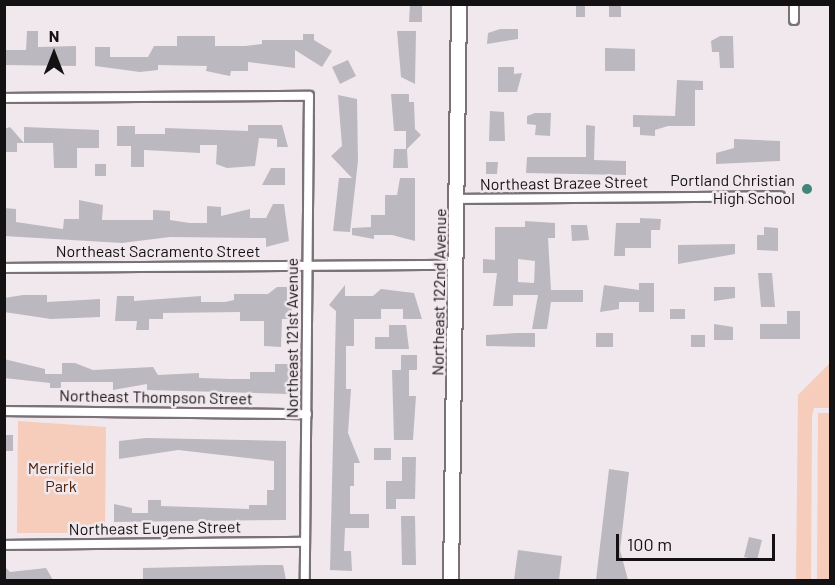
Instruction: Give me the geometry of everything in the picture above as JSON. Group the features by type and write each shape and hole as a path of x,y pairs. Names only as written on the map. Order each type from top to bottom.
{"main road":[{"name":"Northeast 122nd Avenue","path":"451,580 459,4"}],"street":[{"path":"794,4 794,21"},
{"name":"Northeast 121st Avenue","path":"4,98 309,96 305,580"},
{"name":"Northeast Brazee Street","path":"456,199 780,196"},
{"name":"Northeast Sacramento Street","path":"4,268 455,266"},
{"name":"Northeast Thompson Street","path":"4,411 306,414"},
{"name":"Northeast Eugene Street","path":"4,545 305,542"}],"green space":[{"path":"830,363 830,408 814,408 812,416 811,580 796,580 798,395"},
{"path":"818,413 830,413 830,580 817,580"},
{"name":"Merrifield Park","path":"18,421 106,427 105,533 17,533"}],"building":[{"path":"410,4 422,4 422,22 409,22"},
{"path":"576,4 585,4 585,17 576,17"},
{"path":"609,4 621,4 621,17 609,17"},
{"path":"500,29 518,29 518,39 487,44 488,33"},
{"path":"27,31 38,31 38,47 76,46 76,66 4,65 4,50 26,50"},
{"path":"397,31 416,31 415,84 401,77"},
{"path":"303,34 314,34 314,40 332,51 322,67 295,50 295,68 248,62 248,71 231,71 230,76 206,71 207,66 158,65 158,70 140,72 95,66 95,47 110,47 110,57 148,57 154,46 177,46 177,36 215,36 215,46 245,46 262,44 262,40 303,40"},
{"path":"720,36 733,36 734,68 720,68 719,52 712,52 711,41"},
{"path":"605,48 635,49 635,71 605,71"},
{"path":"348,60 356,76 340,84 332,67"},
{"path":"498,67 514,67 514,74 522,73 517,92 498,92"},
{"path":"677,80 703,81 703,90 695,90 695,126 668,126 655,130 655,136 640,135 640,127 633,127 633,115 675,116"},
{"path":"391,94 409,94 409,102 414,102 415,129 421,135 407,149 408,168 393,168 394,149 406,149 406,131 394,131"},
{"path":"338,95 357,99 358,161 350,232 333,231 339,178 352,178 331,156 342,146"},
{"path":"490,111 504,112 505,141 489,141"},
{"path":"535,113 551,113 550,136 535,135 536,125 527,124 527,116"},
{"path":"248,125 282,125 288,147 277,147 277,139 259,138 255,166 227,168 216,164 217,145 200,145 200,153 144,150 144,167 131,167 131,146 117,146 117,126 135,126 135,134 165,134 165,128 248,131"},
{"path":"586,125 595,126 594,160 626,161 626,175 526,173 527,157 586,157"},
{"path":"10,127 24,143 17,143 17,152 4,152 4,129"},
{"path":"24,127 99,130 99,148 77,148 77,168 54,168 53,143 24,143"},
{"path":"734,139 780,141 780,161 716,164 716,153 734,148"},
{"path":"486,162 498,162 497,174 486,174"},
{"path":"95,164 106,164 106,176 95,176"},
{"path":"271,168 285,168 285,185 262,185"},
{"path":"400,178 415,178 415,241 392,235 374,235 374,239 352,235 352,228 371,227 371,215 385,215 385,195 397,195"},
{"path":"79,200 103,205 102,220 153,220 153,210 170,211 170,220 190,223 207,223 207,206 221,207 221,216 250,209 250,218 266,218 273,204 284,204 289,241 266,247 266,238 170,237 122,243 4,236 4,208 16,209 16,222 63,229 64,219 79,219"},
{"path":"640,218 661,219 660,230 651,230 651,248 625,248 625,256 614,256 616,223 640,223"},
{"path":"525,221 555,223 555,238 548,238 551,290 583,290 583,302 551,302 547,329 532,329 538,295 513,295 513,306 493,306 497,273 483,273 483,259 495,260 495,227 525,227","holes":["518,259 535,261 534,283 518,282"]},
{"path":"571,225 587,225 589,240 572,241"},
{"path":"764,227 778,228 778,251 757,250 757,235 764,235"},
{"path":"735,244 735,254 678,264 678,245"},
{"path":"758,273 772,273 775,307 761,307"},
{"path":"639,283 654,283 654,312 639,312 639,302 619,302 619,309 600,312 604,285 639,290"},
{"path":"345,285 345,296 373,296 381,289 414,293 422,319 403,319 403,309 381,309 381,319 354,319 354,346 346,346 346,389 351,389 348,433 360,463 354,463 354,486 350,486 350,514 369,514 369,528 345,528 344,551 351,551 352,571 330,570 336,311 329,305"},
{"path":"277,287 287,287 287,307 292,307 292,319 282,319 281,347 264,346 264,321 240,321 240,312 163,313 163,319 149,319 149,330 136,330 137,321 115,321 117,296 134,296 134,301 201,296 201,302 225,302 234,300 234,294 268,294"},
{"path":"714,287 735,287 735,298 714,301"},
{"path":"47,295 47,302 100,299 100,317 51,319 4,312 4,298"},
{"path":"670,309 685,309 685,319 670,319"},
{"path":"787,311 800,311 800,339 760,339 760,324 787,324"},
{"path":"714,324 733,327 733,340 714,340"},
{"path":"389,325 406,325 409,349 375,349 375,337 389,337"},
{"path":"535,333 535,347 486,346 486,335"},
{"path":"596,333 613,333 613,347 596,347"},
{"path":"691,335 705,335 705,347 691,347"},
{"path":"401,355 417,355 417,370 409,370 409,396 416,396 413,440 394,440 392,370 401,370"},
{"path":"4,359 45,369 45,374 62,374 62,363 75,363 93,370 153,367 158,375 199,373 199,378 230,379 250,379 250,372 275,372 275,364 289,364 289,394 147,390 147,384 113,390 113,382 61,382 61,388 50,388 50,383 4,378"},
{"path":"4,435 13,435 13,451 4,451"},
{"path":"146,438 286,441 286,520 114,522 114,504 132,508 132,513 148,513 148,500 161,500 161,506 249,509 249,505 267,505 267,490 274,490 274,461 178,450 119,459 119,441"},
{"path":"374,448 391,448 391,460 374,460"},
{"path":"402,457 416,457 415,499 396,499 396,509 386,509 386,481 402,481"},
{"path":"609,469 629,472 620,550 628,580 596,580"},
{"path":"401,516 415,516 416,565 402,565"},
{"path":"749,537 762,540 757,560 744,557"},
{"path":"518,550 562,556 559,580 514,580"},
{"path":"283,565 286,580 143,580 143,568"},
{"path":"4,566 10,572 46,568 53,580 4,580"}],"place":[{"name":"Portland Christian High School","path":"807,189"}]}
